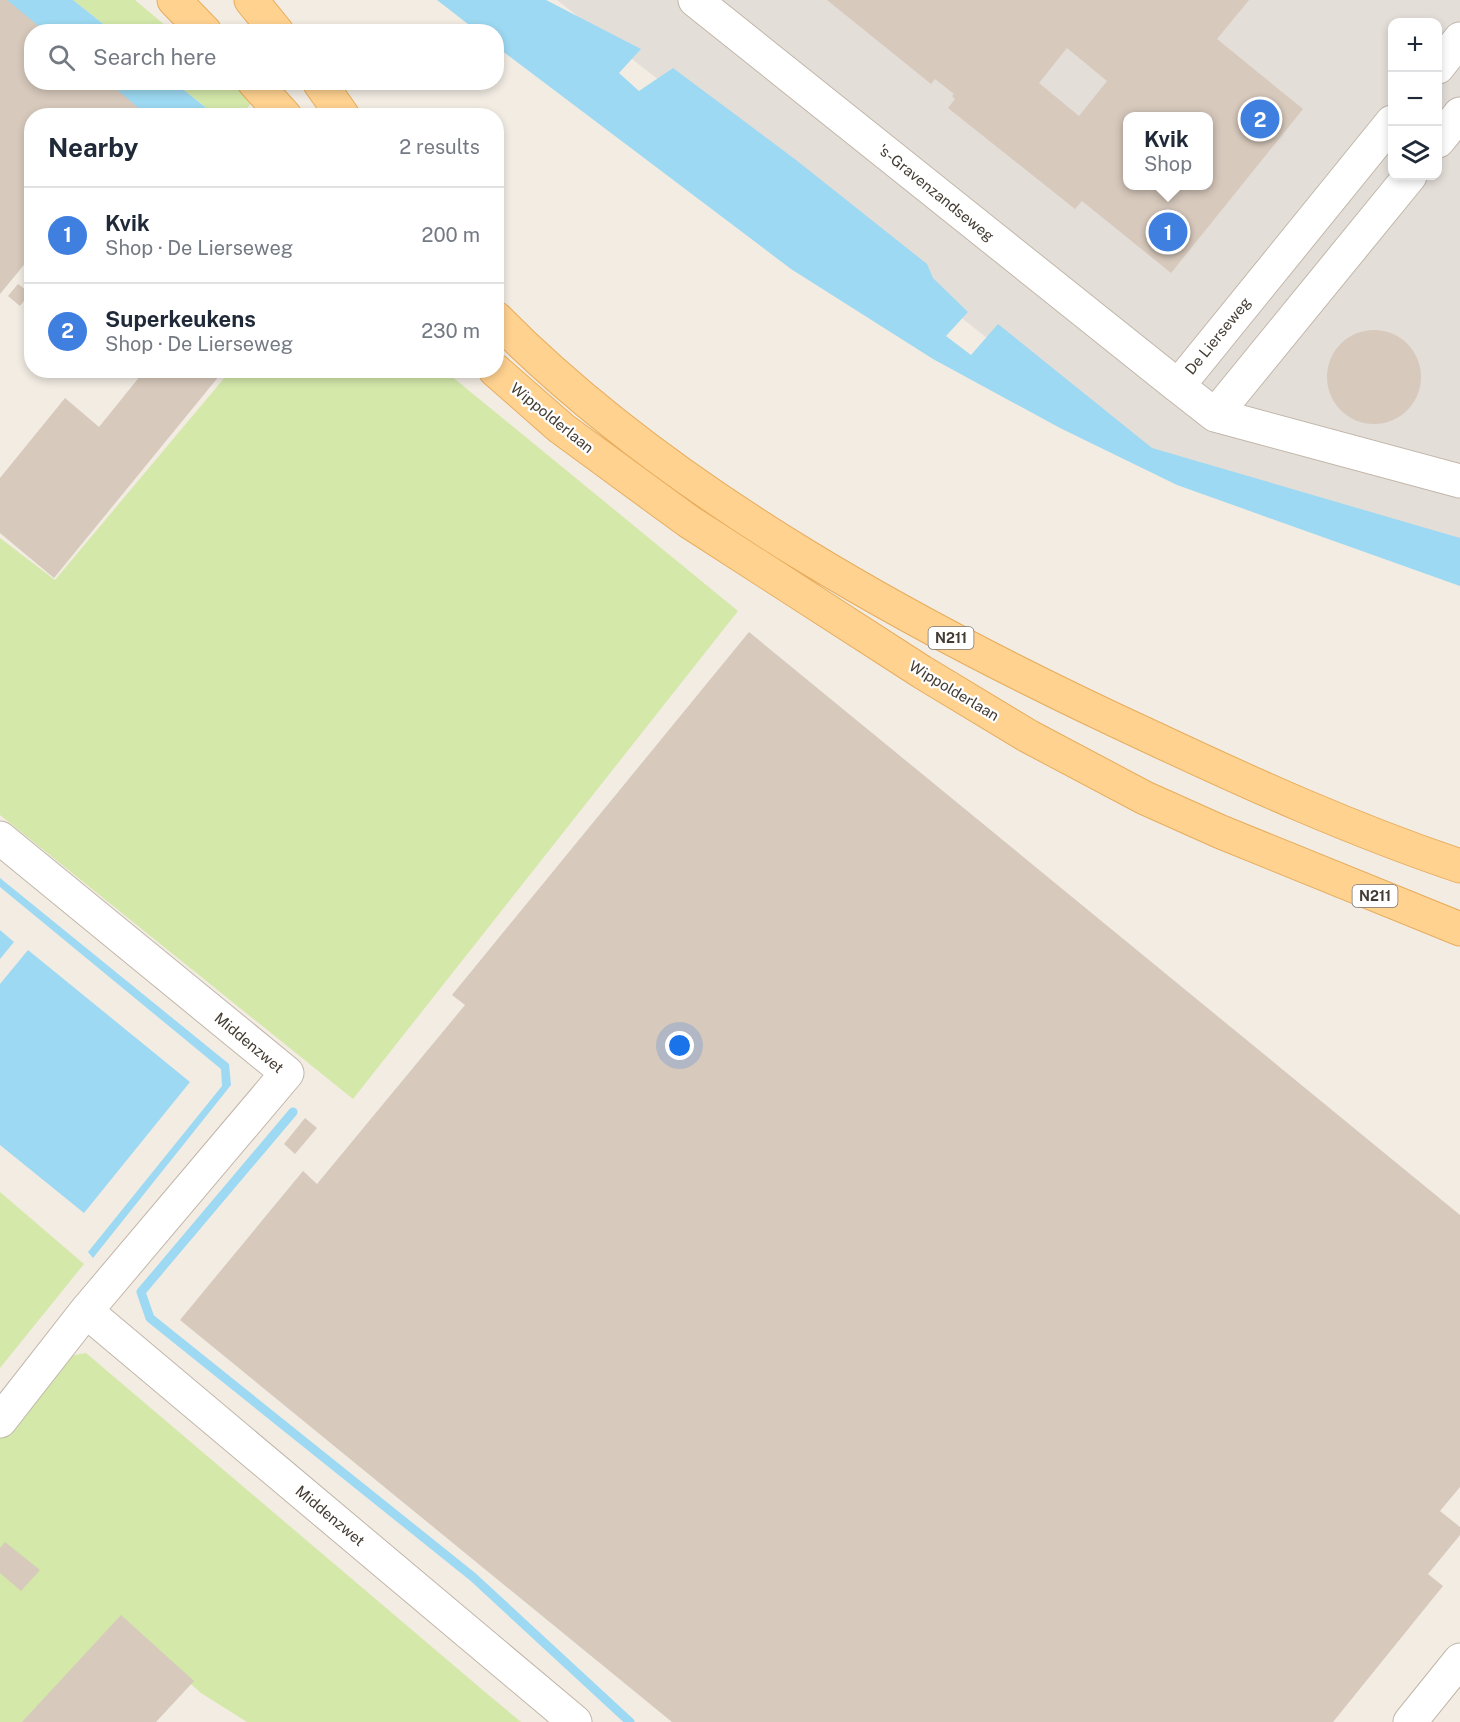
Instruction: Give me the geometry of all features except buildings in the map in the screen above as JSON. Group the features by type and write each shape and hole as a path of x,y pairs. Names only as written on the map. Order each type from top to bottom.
{"main road":[{"path":"174,0 198,24"},
{"path":"251,0 270,24"},
{"path":"261,90 278,108"},
{"path":"325,90 337,108"},
{"name":"N211","path":"504,326 555,375 586,401 702,487 816,560 890,603 997,663 1268,792 1460,866"},
{"name":"Wippolderlaan","path":"504,378 561,428 688,521 922,672 1028,736 1145,798 1189,818 1460,929"}],"street":[{"name":"'s-Gravenzandseweg","path":"695,0 1178,386"},
{"path":"1442,61 1460,39"},
{"path":"1442,135 1460,114"},
{"name":"De Lierseweg","path":"1215,415 1178,386 1389,126"},
{"path":"1407,180 1215,415 1460,481"},
{"name":"Middenzwet","path":"0,838 287,1073 86,1311 0,1421"},
{"name":"Middenzwet","path":"86,1311 575,1722"},
{"path":"1410,1722 1460,1660"}],"shaded area":[{"path":"557,0 1460,0 1460,547 1150,458 1038,378"}],"green space":[{"path":"73,0 135,0 164,24 103,24"},
{"path":"184,90 242,90 254,100 247,108 206,108"},
{"path":"224,378 454,378 738,611 353,1099 0,815 0,538 55,580"},
{"path":"0,1192 84,1264 0,1368"},
{"path":"86,1353 521,1722 247,1722 201,1693 121,1622 31,1722 0,1722 0,1434 64,1357"}],"water":[{"path":"0,0 73,0 103,24 29,24"},
{"path":"437,0 546,0 641,49 619,73 639,91 673,68 796,160 927,264 933,278 968,312 946,336 971,355 998,324 1152,448 1460,538 1460,586 1177,485 1060,428 933,359 791,269 504,52 504,24 468,24"},
{"path":"107,90 184,90 206,108 129,108"},
{"path":"0,878 229,1064 231,1085 93,1258 88,1252 222,1086 221,1069 0,887"},
{"path":"0,930 14,942 0,959"},
{"path":"28,950 190,1082 84,1213 0,1145 0,984"}],"waterway":[{"path":"293,1112 141,1292 150,1318 473,1577 630,1722"}],"place":[{"name":"Superkeukens","path":"1260,119"},
{"name":"Kvik","path":"1168,232"}]}
